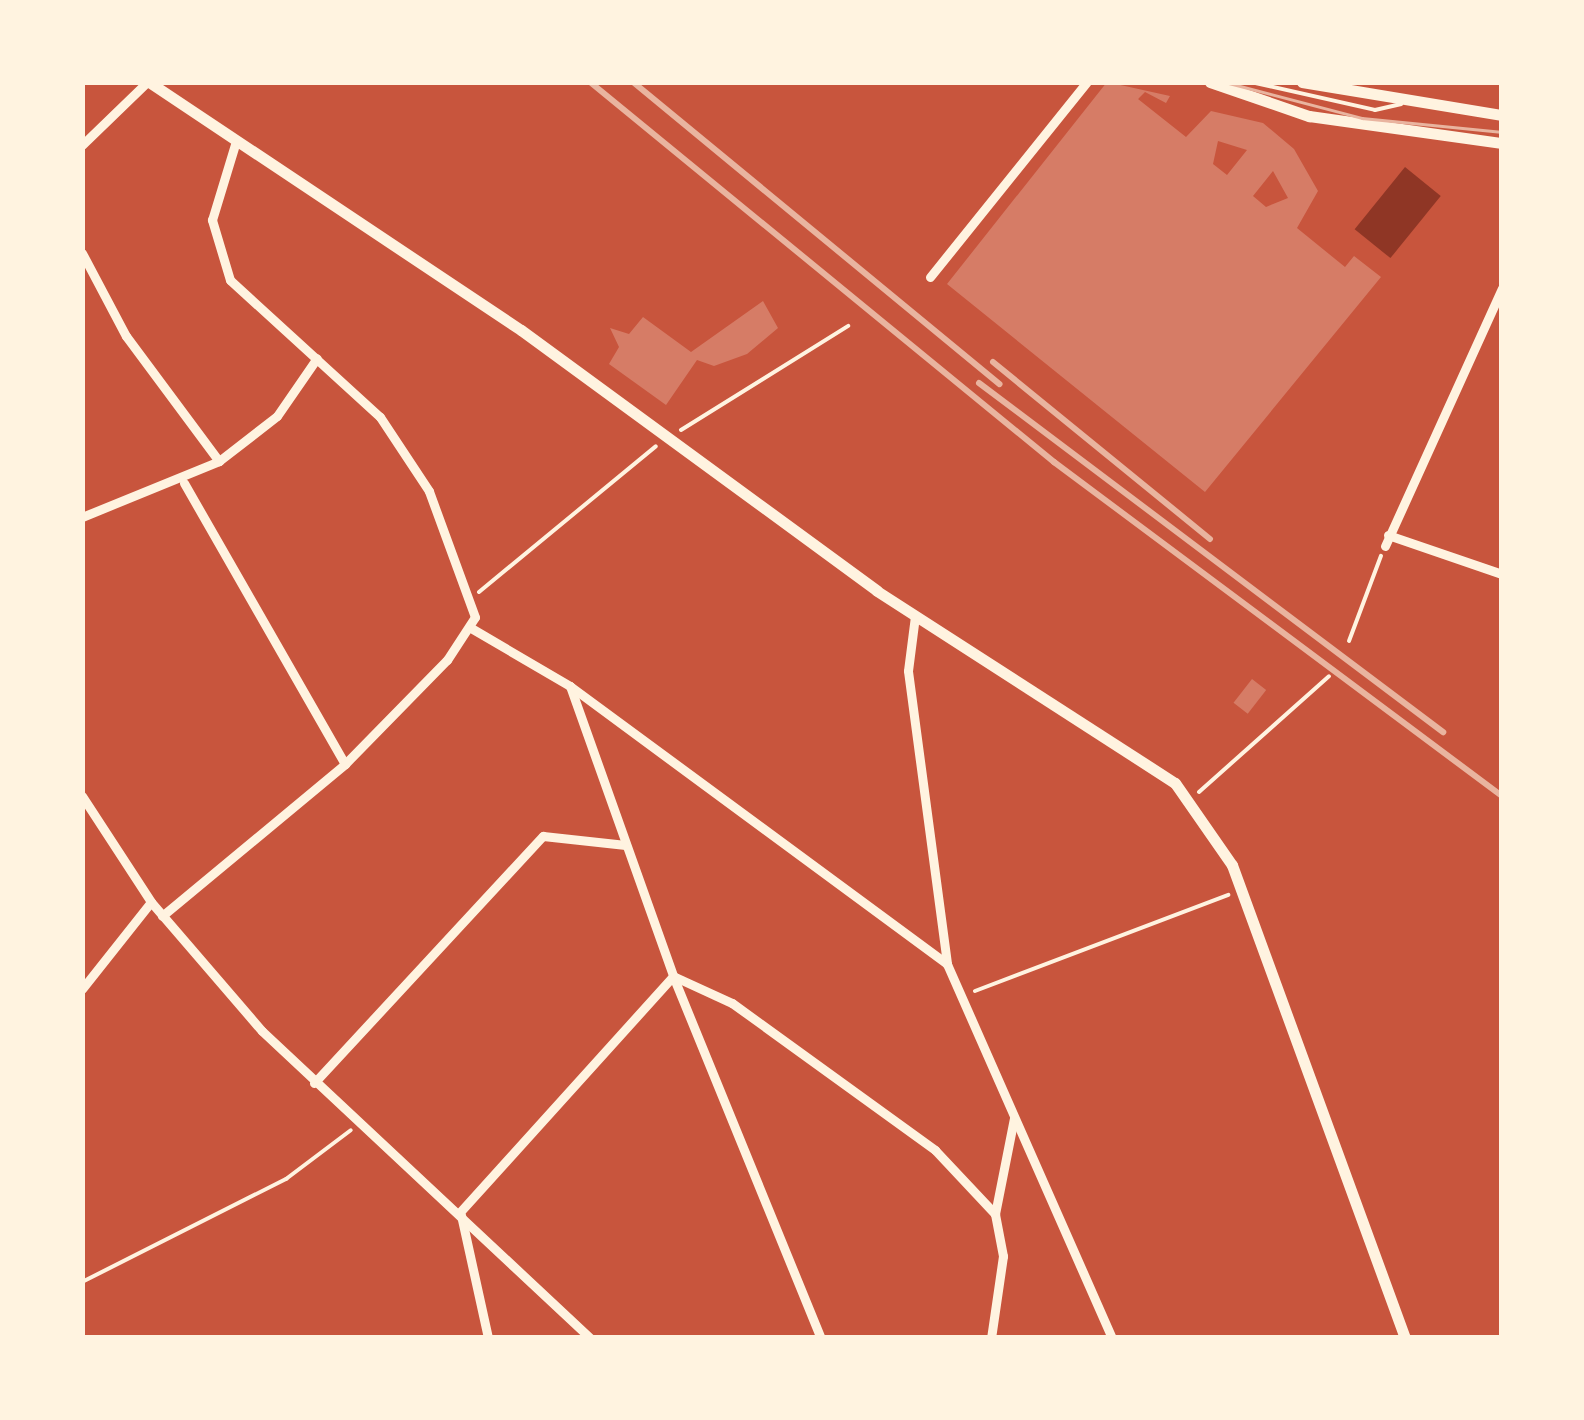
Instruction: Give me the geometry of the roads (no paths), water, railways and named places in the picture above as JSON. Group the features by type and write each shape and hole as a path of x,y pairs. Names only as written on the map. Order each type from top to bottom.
{"main road":[{"path":"148,82 668,438 915,616 1126,743 1191,800 1242,890 1406,1338"},
{"path":"1210,82 1309,116 1502,143"},
{"path":"1302,82 1401,104 1502,115"}],"street":[{"path":"82,145 148,82"},
{"path":"930,277 1087,82"},
{"path":"162,916 345,764 471,628 472,599 430,491 380,416 318,358 252,307 215,248 216,192 236,141"},
{"path":"82,252 126,336 219,461"},
{"path":"1384,546 1502,288"},
{"path":"82,517 184,483 219,461 277,416 318,358"},
{"path":"184,483 345,764"},
{"path":"1388,535 1502,574"},
{"path":"915,616 908,671 947,964 1112,1338"},
{"path":"471,628 570,686 947,964"},
{"path":"570,686 673,976 821,1338"},
{"path":"82,796 162,916 314,1083 460,1212 590,1338"},
{"path":"314,1083 543,836 626,845"},
{"path":"82,989 151,902"},
{"path":"460,1212 673,976"},
{"path":"673,976 732,1003 935,1150 995,1214"},
{"path":"991,1338 1003,1256 995,1214 1014,1116"},
{"path":"460,1212 488,1338"}],"lane":[{"path":"1250,82 1375,110 1401,104"}],"tram line":[{"path":"1225,82 1362,118 1502,132"}],"railway":[{"path":"590,82 1054,462 1502,796"},
{"path":"633,82 1000,384"},
{"path":"993,362 1210,539"},
{"path":"979,383 1443,732"}]}
